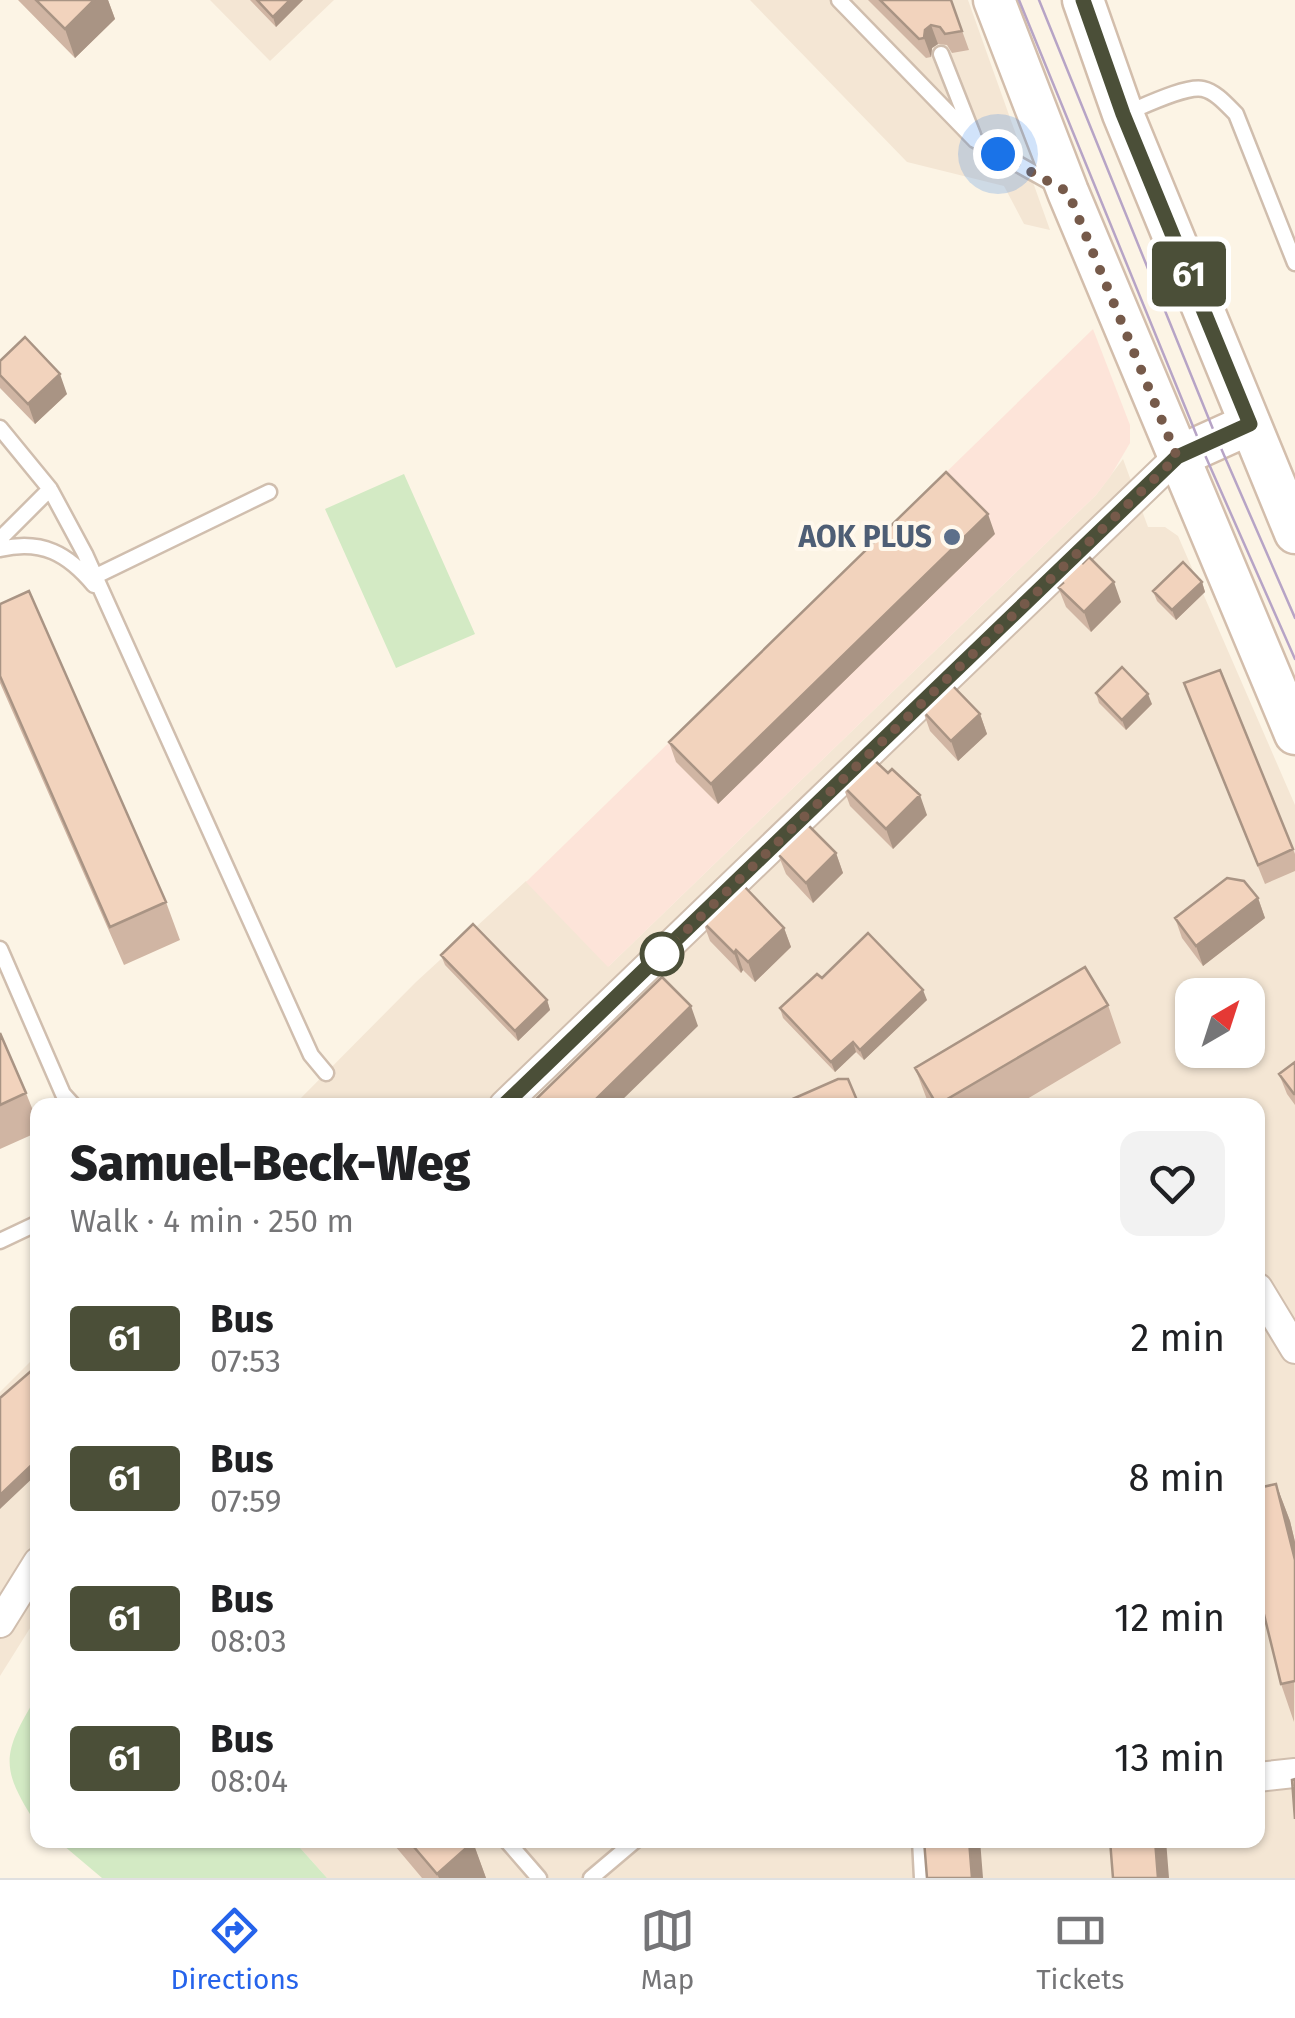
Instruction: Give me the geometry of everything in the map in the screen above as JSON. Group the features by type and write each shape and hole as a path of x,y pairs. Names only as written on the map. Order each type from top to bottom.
{"main road":[{"path":"994,0 1068,192 1295,734"},
{"path":"1083,0 1123,114 1295,533"},
{"path":"1177,457 1250,424"}],"street":[{"path":"511,1098 1177,457"},
{"path":"1265,1300 1295,1349"},
{"path":"0,1623 30,1575"},
{"path":"1265,1776 1295,1773"}],"lane":[{"path":"839,0 975,140 1068,192"},
{"path":"941,54 975,140"},
{"path":"1123,114 1194,88 1207,89 1220,98 1236,114 1295,263"},
{"path":"0,428 50,490 96,576 301,1034 326,1073"},
{"path":"0,539 50,490"},
{"path":"96,576 269,492"},
{"path":"0,549 28,545 58,552 76,564 106,598"},
{"path":"0,949 67,1098"},
{"path":"0,1240 30,1227"},
{"path":"513,1848 539,1878"},
{"path":"591,1878 627,1848"},
{"path":"920,1848 922,1878"}],"shaded area":[{"path":"210,0 334,0 270,61"},
{"path":"750,0 968,0 1050,230 1024,224 1004,186 907,162"},
{"path":"1093,329 1130,425 1130,443 1110,477 1096,495 608,967 526,882"},
{"path":"1123,459 1148,527 1165,527 1178,536 1295,805 1295,1878 327,1878 300,1848 1265,1848 1265,1098 301,1098 416,982 526,881 609,966 1096,495"},
{"path":"30,1362 30,1628 0,1676 0,1392"}],"green space":[{"path":"404,474 475,634 396,668 325,509"},
{"path":"30,1709 30,1814 11,1775 11,1748"},
{"path":"66,1848 300,1848 327,1878 102,1878"}],"building":[{"path":"36,0 94,0 65,29"},
{"path":"257,0 290,0 273,17"},
{"path":"880,0 951,0 962,31 945,34 940,27 931,25 924,38 919,39"},
{"path":"25,337 60,374 28,404 0,375 0,361"},
{"path":"946,472 988,514 711,784 669,742"},
{"path":"1089,557 1114,582 1084,612 1058,587 1063,583 1060,579 1080,559 1083,563"},
{"path":"1183,562 1202,582 1172,610 1153,591"},
{"path":"29,591 166,902 110,927 0,676 0,604"},
{"path":"1122,667 1148,694 1122,720 1096,693"},
{"path":"1220,670 1293,849 1258,865 1184,683"},
{"path":"951,684 980,714 951,741 923,711"},
{"path":"871,757 888,773 892,769 920,795 886,829 843,786"},
{"path":"808,825 836,853 806,883 778,854"},
{"path":"1227,878 1244,881 1258,898 1196,946 1175,918"},
{"path":"742,884 784,928 748,962 703,922"},
{"path":"473,924 547,1000 515,1031 441,955"},
{"path":"868,933 923,990 860,1050 853,1042 831,1062 780,1008 817,974 822,978"},
{"path":"1085,967 1108,1005 949,1098 933,1098 915,1068"},
{"path":"662,977 691,1006 597,1098 537,1098"},
{"path":"0,1033 26,1093 0,1105"},
{"path":"1295,1062 1295,1094 1294,1094 1279,1074"},
{"path":"838,1079 848,1079 856,1098 795,1098"},
{"path":"30,1372 30,1467 0,1495 0,1398"},
{"path":"1276,1484 1295,1560 1295,1681 1281,1684 1265,1619 1265,1486"},
{"path":"415,1848 466,1848 437,1874"},
{"path":"925,1848 970,1848 972,1878 927,1878"},
{"path":"1111,1848 1156,1848 1158,1878 1113,1878"}],"tram line":[{"path":"1019,0 1201,446 1295,659"},
{"path":"1039,0 1217,439 1295,618"}],"bus line":[{"name":"61","path":"511,1098 1177,457 1250,424 1123,114 1083,0"}],"place":[{"name":"AOK PLUS","path":"952,537"}],"route":[{"path":"662,954 1177,457 1068,192 998,154"}]}
